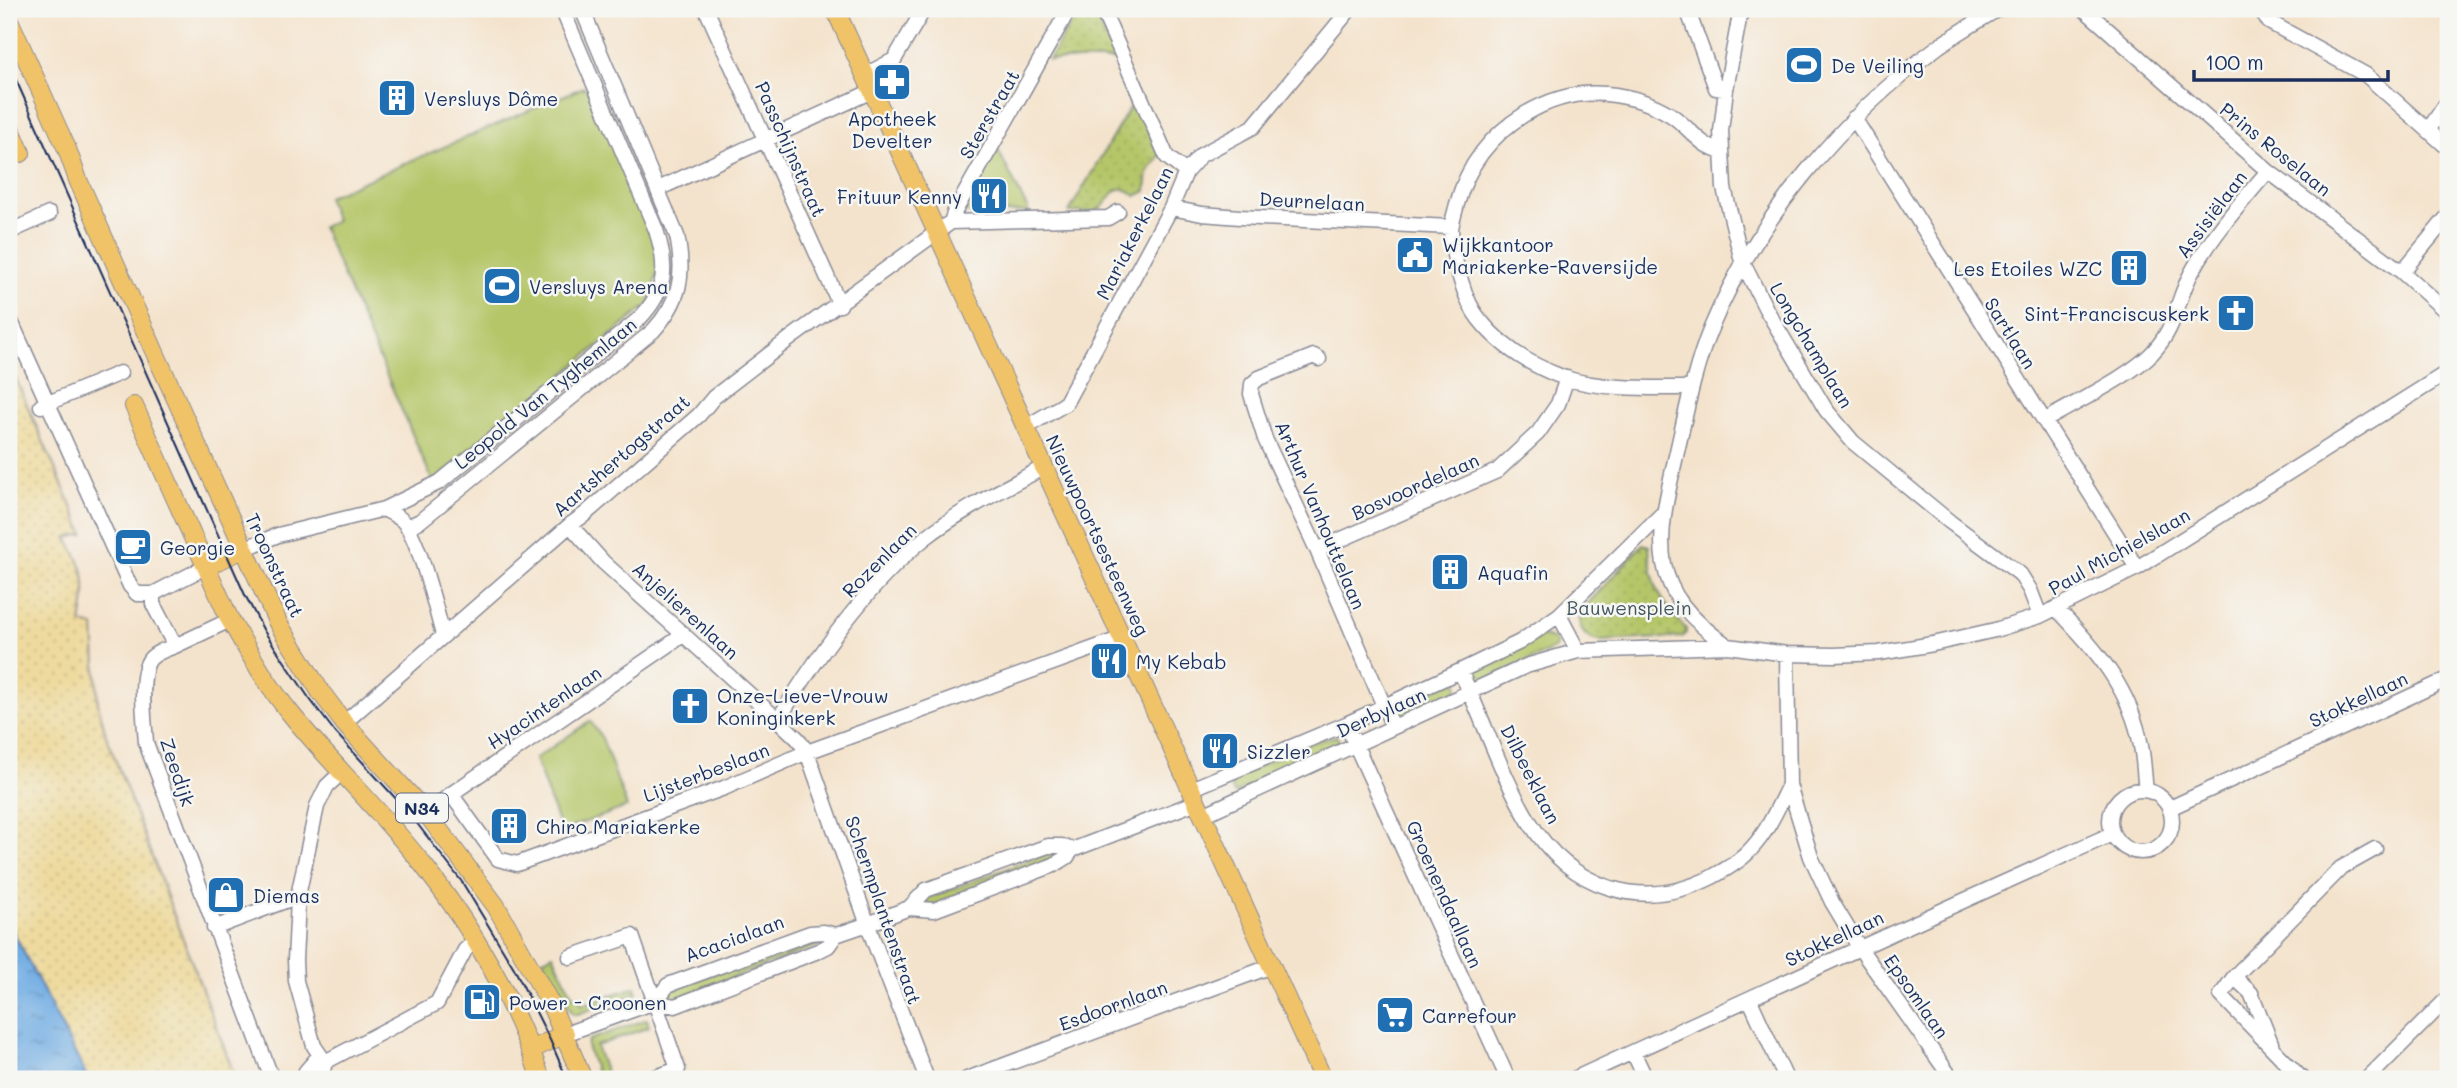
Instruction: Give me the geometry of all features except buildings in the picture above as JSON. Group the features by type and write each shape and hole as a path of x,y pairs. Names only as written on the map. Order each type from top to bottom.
{"main road":[{"name":"Nieuwpoortsesteenweg","path":"835,9 868,83 944,227 1026,427 1323,1079"},
{"name":"Troonstraat","path":"9,20 261,589 300,660 344,723 427,814 496,906 529,962 565,1034 583,1079"},
{"path":"9,125 21,153"},
{"name":"N34","path":"134,406 230,620 268,683 424,867 475,941 530,1050 541,1079"},
{"path":"207,566 243,548"},
{"name":"Acacialaan","path":"530,1050 565,1034"}],"street":[{"name":"Leopold Van Tyghemlaan","path":"243,548 278,536 384,509 439,482 650,308 660,290 664,260 656,230 562,9"},
{"name":"Leopold Van Tyghemlaan","path":"407,527 436,508 653,331 677,296 682,270 677,236 582,9"},
{"name":"Passchijnstraat","path":"706,9 839,305"},
{"path":"658,189 766,140 868,83 894,60 924,9"},
{"name":"Sterstraat","path":"944,227 1069,9"},
{"path":"1102,9 1167,157 1186,172"},
{"name":"Mariakerkelaan","path":"1026,427 1065,404 1171,208 1186,172 1202,155 1253,127 1350,9"},
{"path":"1686,9 1716,88 1726,89"},
{"name":"Longchamplaan","path":"1741,9 1726,89 1721,152 1724,188 1742,261 1797,365 1835,421 1853,442 1893,477 2020,575 2030,590 2040,616"},
{"path":"1728,646 1704,630 1681,604 1669,584 1661,558 1662,514 1691,388 1711,329 1742,261 1817,157 1854,118 1940,46 1998,9"},
{"name":"Prins Roselaan","path":"2084,9 2268,171 2402,272 2448,313"},
{"path":"2260,9 2269,22 2366,75 2448,148"},
{"path":"1691,388 1627,387 1567,378 1535,365 1506,348 1477,318 1465,293 1454,258 1451,228 1462,186 1482,150 1504,127 1535,108 1565,96 1603,93 1632,98 1670,114 1709,148 1721,152"},
{"path":"2429,130 2448,101"},
{"name":"Sartlaan","path":"1854,118 2137,568"},
{"name":"Assisiëlaan","path":"2044,421 2124,374 2152,354 2170,331 2191,274 2210,241 2268,171"},
{"name":"Deurnelaan","path":"1171,208 1240,217 1451,228"},
{"path":"944,227 1108,218 1118,212"},
{"path":"9,232 48,214"},
{"path":"2402,272 2448,216"},
{"name":"Aartshertogstraat","path":"344,723 699,415 714,397 944,227"},
{"path":"9,317 50,402 130,586 137,594 153,594 207,566"},
{"name":"Arthur Vanhouttelaan","path":"1319,359 1314,356 1259,378 1252,384 1251,394 1265,439 1317,550 1393,727"},
{"name":"Paul Michielslaan","path":"1728,646 1787,654 1879,653 1995,630 2040,616 2137,568 2448,372"},
{"path":"50,402 120,373"},
{"name":"Bosvoordelaan","path":"1317,550 1497,471 1538,433 1558,404 1567,378"},
{"name":"Rozenlaan","path":"778,720 807,672 841,627 888,574 925,539 965,510 1044,467"},
{"path":"384,509 407,527 425,570 443,635"},
{"path":"1662,514 1559,615 1578,651 1728,646"},
{"name":"Anjelierenlaan","path":"570,525 603,562 778,720 807,752"},
{"path":"153,594 153,604 175,646 230,620"},
{"path":"2057,609 2090,643 2116,681 2131,711 2141,746 2146,790"},
{"name":"Derbylaan","path":"1197,802 1346,724 1520,642 1559,615"},
{"name":"Hyacintenlaan","path":"427,814 451,794 683,633"},
{"name":"Lijsterbeslaan","path":"451,794 498,859 517,864 724,788 807,752 1122,638"},
{"name":"Zeedijk","path":"175,646 156,654 147,665 144,694 146,743 272,1079"},
{"name":"Derbylaan","path":"1197,802 1355,744 1526,666 1578,651"},
{"name":"Epsomlaan","path":"1787,654 1789,785 1811,858 1832,902 1859,947 1952,1079"},
{"name":"Dilbeeklaan","path":"1460,671 1529,821 1554,853 1572,870 1603,886 1636,894 1670,893 1696,885 1724,871 1751,850 1773,817 1789,785"},
{"name":"Stokkellaan","path":"2170,808 2448,679"},
{"name":"Groenendaallaan","path":"1346,724 1508,1079"},
{"name":"Schermplantenstraat","path":"807,752 898,1009 927,1079"},
{"path":"321,1079 322,1059 314,1046 296,981 298,896 317,806 327,786 342,772"},
{"path":"2146,790 2164,799 2170,808 2171,830 2158,847 2149,852 2127,849 2118,843 2112,834 2111,812 2124,794 2146,790"},
{"name":"Acacialaan","path":"909,908 934,910 1054,864 1067,857 1072,850 1197,802"},
{"name":"Stokkellaan","path":"1574,1079 2112,834"},
{"name":"Acacialaan","path":"655,1002 668,985 810,933 836,935 868,924 909,908 926,890 1048,846 1062,846 1072,850"},
{"path":"2302,1079 2221,995 2234,977 2341,868 2375,849"},
{"path":"214,928 298,896"},
{"name":"Acacialaan","path":"565,1034 655,1002 675,1006 818,951 828,946 836,935"},
{"path":"570,957 632,936 678,1069 650,1079"},
{"path":"303,1079 306,1071 322,1059 437,1003 465,950 475,941"},
{"name":"Esdoornlaan","path":"967,1079 1272,966"},
{"path":"2234,977 2251,993 2275,1051"},
{"path":"2367,1079 2448,998"},
{"path":"1750,1000 1786,1079"},
{"path":"1633,1052 1646,1079"}],"green space":[{"path":"1079,9 1092,9 1116,60 1049,60"},
{"name":"Versluys Arena","path":"584,87 595,95 661,259 649,304 433,482 322,227 336,221 327,197"},
{"path":"1134,100 1160,155 1148,172 1146,191 1136,196 1122,189 1117,190 1095,211 1069,212"},
{"path":"997,148 1029,212 963,213 962,211"},
{"name":"Bauwensplein","path":"1643,544 1649,546 1654,582 1658,591 1686,629 1686,633 1683,637 1600,641 1589,638 1581,627 1581,611"},
{"path":"1543,636 1553,639 1557,644 1554,649 1481,682 1473,678 1475,668"},
{"path":"1454,680 1458,683 1458,691 1403,717 1393,712 1393,708"},
{"path":"590,721 602,738 627,807 561,831 535,759"},
{"path":"1336,736 1339,740 1338,747 1234,794 1229,779 1309,743"},
{"path":"1059,851 1062,855 931,906 920,901 1051,852"},
{"path":"809,939 824,939 822,944 673,1000 662,995 668,990"},
{"path":"553,954 573,997 579,996 582,1005 635,987 637,993 573,1014 543,959"},
{"path":"647,1019 649,1027 596,1046 608,1079 598,1079 587,1046 589,1040"}],"sand":[{"path":"9,368 84,534 67,538 79,561 84,579 85,597 81,623 94,626 98,704 106,735 236,1079 88,1079 9,923"}],"water":[{"path":"9,923 88,1079 9,1079"}],"tram line":[{"path":"9,64 245,595 264,631 335,732 409,813 462,882 514,968 567,1079"}],"place":[{"name":"De Veiling","path":"1804,65"},
{"name":"Apotheek Develter","path":"892,82"},
{"name":"Versluys Dôme","path":"397,98"},
{"name":"Frituur Kenny","path":"989,196"},
{"name":"Wijkkantoor Mariakerke-Raversijde","path":"1415,255"},
{"name":"Les Etoiles WZC","path":"2129,268"},
{"name":"Versluys Arena","path":"502,286"},
{"name":"Sint-Franciscuskerk","path":"2236,313"},
{"name":"Georgie","path":"133,547"},
{"name":"Aquafin","path":"1450,572"},
{"name":"My Kebab","path":"1109,661"},
{"name":"Onze-Lieve-Vrouw Koninginkerk","path":"690,706"},
{"name":"Sizzler","path":"1220,751"},
{"name":"Chiro Mariakerke","path":"509,826"},
{"name":"Diemas","path":"226,895"},
{"name":"Power - Croonen","path":"482,1002"},
{"name":"Carrefour","path":"1395,1015"}]}
